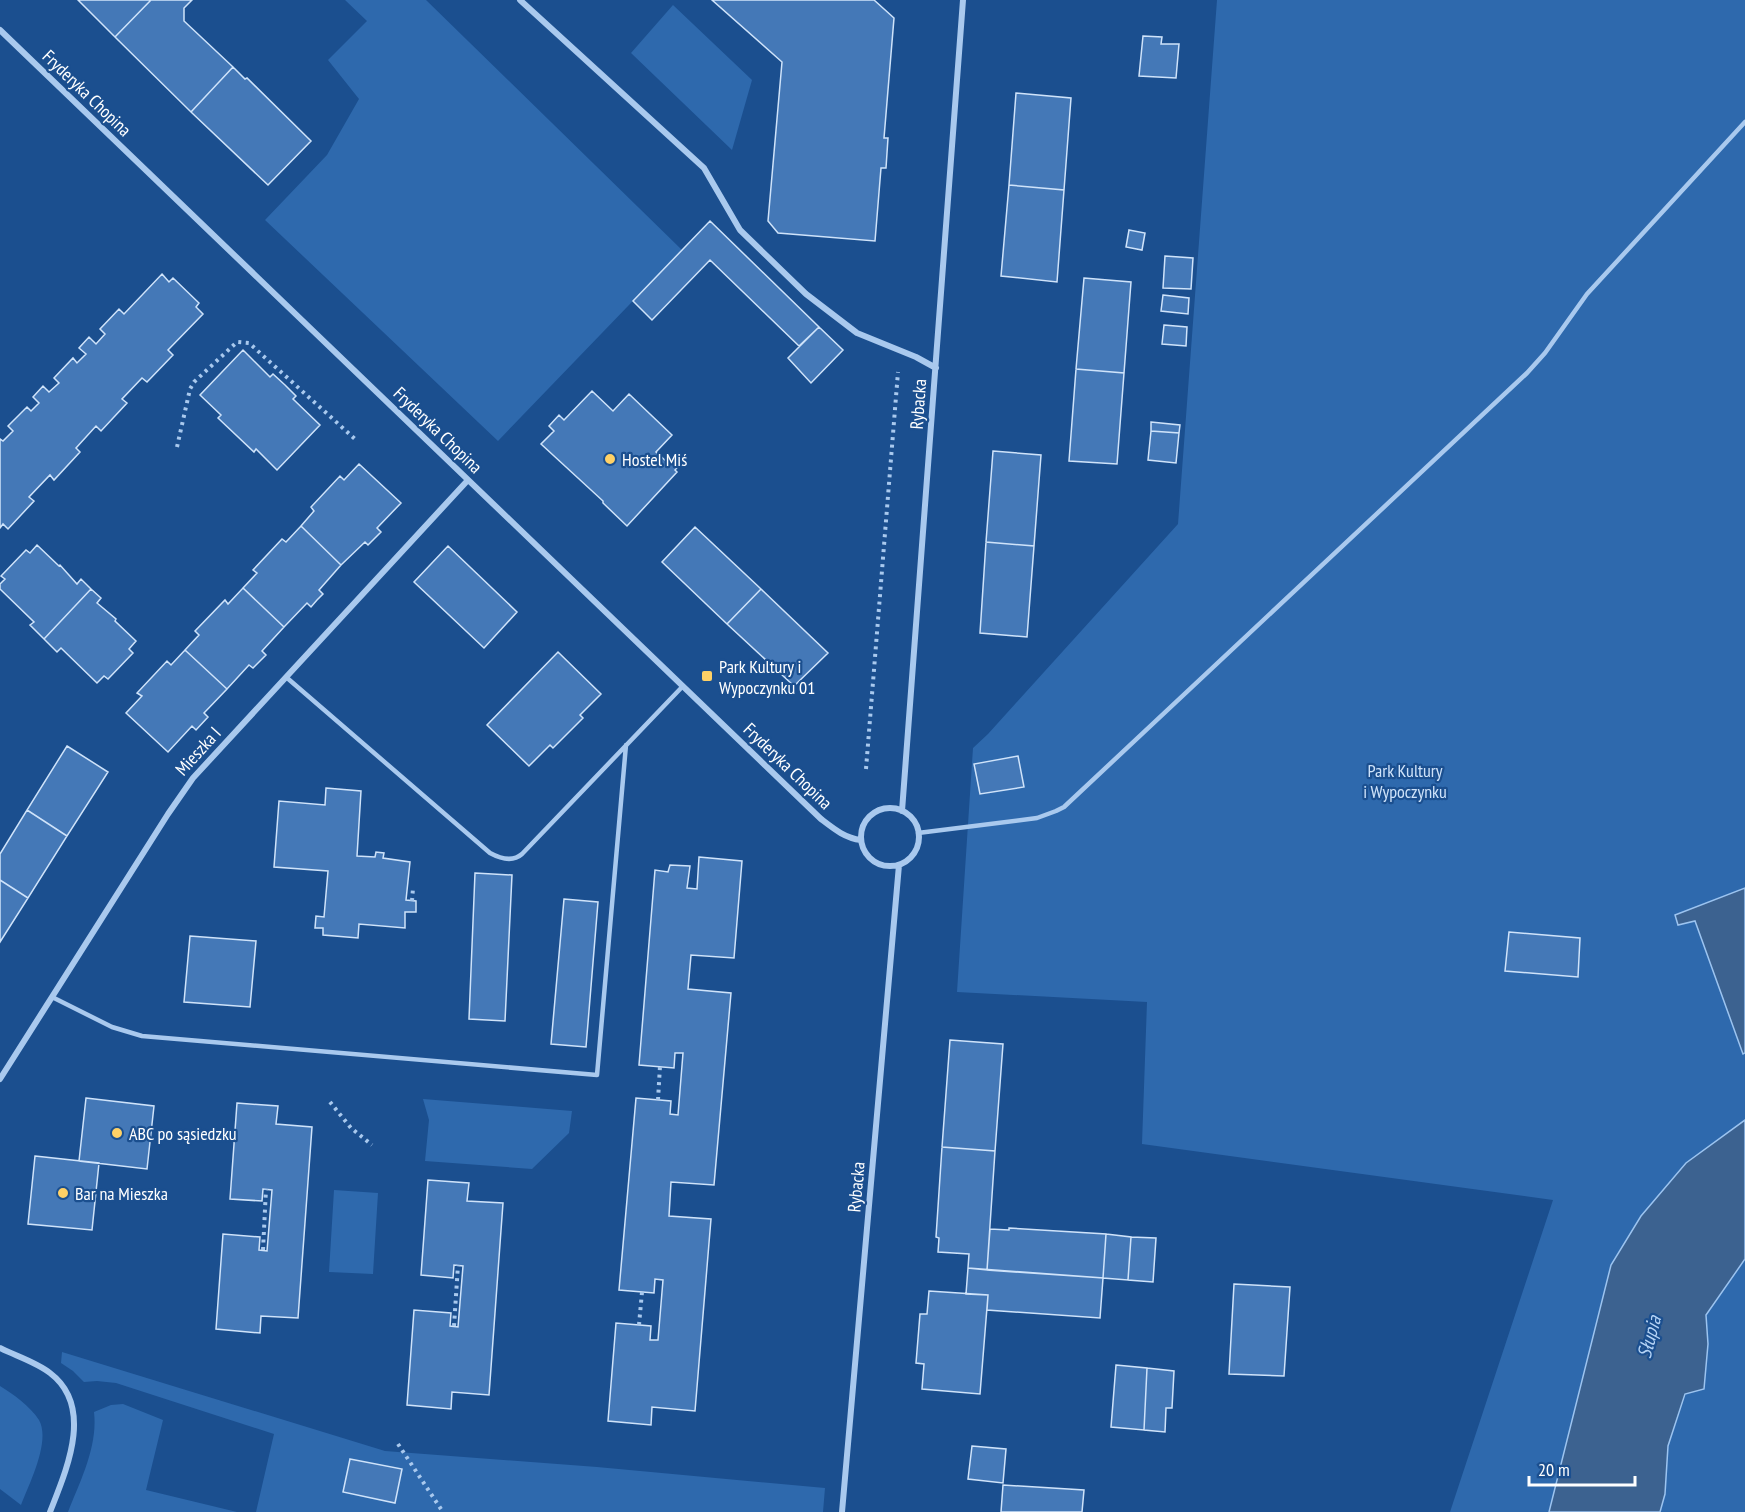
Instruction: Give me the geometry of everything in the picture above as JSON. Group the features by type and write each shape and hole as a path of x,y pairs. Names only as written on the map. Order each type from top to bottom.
{"street":[{"path":"519,0 704,168 740,230 806,294 857,333 900,350 936,368"},
{"name":"Rybacka","path":"902,811 963,0"},
{"name":"Fryderyka Chopina","path":"0,30 828,824 846,837 861,840"},
{"name":"Mieszka I","path":"0,1080 193,778 468,480"},
{"path":"887,808 902,811 914,820 918,833 918,846 914,855 899,865 881,865 873,861 866,855 862,846 863,826 868,817 887,808"},
{"name":"Rybacka","path":"842,1512 899,865"},
{"path":"0,1348 51,1374 64,1389 72,1408 74,1428 68,1467 50,1512"}],"lane":[{"path":"918,833 1037,818 1064,807 1527,373 1545,353 1587,294 1745,122"},
{"path":"286,677 490,853 498,857 517,859 683,686"},
{"path":"52,997 112,1027 142,1036 597,1075 626,745"}],"path":[{"path":"177,447 194,382 237,342 249,343 355,439"},
{"path":"866,769 900,350"},
{"path":"412,901 413,888"},
{"path":"658,1100 660,1066"},
{"path":"330,1102 351,1128 372,1145"},
{"path":"263,1250 266,1189"},
{"path":"454,1326 458,1265"},
{"path":"639,1325 642,1292"},
{"path":"398,1444 443,1512"}],"green space":[{"path":"345,0 426,0 682,250 498,441 265,220 327,155 359,99 328,60 367,21"},
{"name":"Park Kultury i Wypoczynku","path":"1217,0 1745,0 1745,1120 1686,1163 1641,1216 1611,1265 1549,1512 1450,1512 1553,1200 1142,1144 1147,1002 957,992 973,748 1178,524"},
{"path":"673,5 752,80 732,150 631,53"},
{"path":"423,1099 572,1111 569,1133 532,1169 425,1161 429,1120"},
{"path":"334,1190 378,1193 373,1274 329,1272"},
{"path":"1745,1259 1745,1512 1660,1512 1665,1494 1668,1446 1686,1394 1708,1344 1706,1315"},
{"path":"62,1352 385,1451 597,1467 825,1488 823,1512 256,1512 274,1434 116,1383 84,1382 61,1363"},
{"path":"0,1386 31,1410 39,1420 42,1429 38,1462 21,1505 0,1489"},
{"path":"123,1404 163,1420 146,1490 237,1512 68,1512 91,1451 95,1425 94,1412 111,1405"}],"water":[{"path":"1745,888 1745,1053 1743,1054 1695,921 1678,925 1675,915"},
{"name":"Słupia","path":"1745,1120 1745,1259 1706,1315 1708,1344 1704,1389 1685,1394 1668,1446 1665,1494 1660,1512 1549,1512 1611,1265 1641,1216 1686,1163"}],"building":[{"path":"78,0 151,0 115,37"},
{"path":"151,0 192,0 184,8 184,21 233,67 191,112 115,37"},
{"path":"712,0 874,0 894,18 884,138 888,138 886,168 881,168 875,241 778,233 768,221 782,62"},
{"path":"1143,36 1162,37 1161,44 1179,44 1176,78 1139,76"},
{"path":"233,67 311,141 268,185 191,112"},
{"path":"1016,93 1071,98 1064,190 1009,185"},
{"path":"1009,185 1064,190 1057,282 1001,276"},
{"path":"710,221 819,327 799,346 710,260 652,320 633,301"},
{"path":"1129,230 1145,233 1142,250 1126,247"},
{"path":"1165,256 1193,258 1191,289 1163,288"},
{"path":"162,274 169,282 173,278 199,303 196,307 203,314 168,350 173,355 147,382 142,378 122,399 127,403 101,431 96,426 76,448 80,452 54,480 50,475 29,497 34,501 8,529 3,524 0,528 0,439 3,441 13,431 8,426 27,407 31,411 39,403 33,397 43,386 49,392 59,383 54,378 73,358 77,363 86,354 79,348 89,337 96,344 105,334 100,329 119,309 124,314"},
{"path":"1084,278 1131,282 1124,373 1076,369"},
{"path":"1163,295 1189,298 1188,314 1161,311"},
{"path":"1164,325 1187,327 1186,346 1162,344"},
{"path":"819,327 843,350 811,383 788,358"},
{"path":"243,350 270,377 273,374 285,385 296,396 293,399 320,425 277,470 256,449 254,452 218,418 221,415 200,395"},
{"path":"1076,369 1124,373 1117,464 1069,461"},
{"name":"Hostel Miś","path":"592,391 613,411 629,394 672,435 656,452 667,462 673,456 680,464 675,470 677,472 627,526 541,444 554,431 549,426 559,415 564,420"},
{"path":"1151,422 1180,425 1179,433 1151,431"},
{"path":"1151,431 1179,433 1176,463 1148,460"},
{"path":"993,451 1041,455 1034,546 986,542"},
{"path":"359,464 401,503 377,528 381,532 368,545 365,542 341,565 301,526 314,511 311,507 340,476 344,480"},
{"path":"301,526 341,565 319,590 323,594 311,607 307,603 284,627 243,588 257,573 253,570 282,539 286,542"},
{"path":"695,527 761,589 727,624 662,562"},
{"path":"986,542 1034,546 1027,637 980,633"},
{"path":"37,545 77,584 81,579 91,589 44,639 30,625 34,622 0,589 0,584 5,579 1,576 26,550 30,553"},
{"path":"448,546 517,612 484,648 414,582"},
{"path":"243,588 284,627 262,651 266,655 253,668 249,665 227,689 185,650 199,635 195,631 225,600 228,604"},
{"path":"91,589 101,598 97,603 136,641 129,649 133,653 108,679 104,676 97,683 61,648 57,652 44,639"},
{"path":"761,589 828,653 794,686 727,624"},
{"path":"185,650 227,689 204,713 208,717 196,730 192,726 168,752 126,713 142,696 137,693 167,661 171,665"},
{"path":"558,652 601,694 580,715 583,718 553,748 550,745 529,766 487,725"},
{"path":"67,746 108,772 67,836 27,810"},
{"path":"1018,756 1024,787 980,794 974,764"},
{"path":"326,788 361,791 357,856 375,857 376,852 384,853 383,858 410,862 406,900 416,901 416,912 405,912 405,928 359,924 358,938 323,935 323,928 315,928 316,916 324,917 328,871 274,867 279,801 325,805"},
{"path":"27,810 67,836 28,898 0,880 0,854"},
{"path":"699,857 742,861 734,958 691,955 688,989 731,993 714,1185 671,1182 669,1216 711,1219 695,1411 652,1407 651,1425 608,1421 616,1323 651,1326 650,1340 658,1340 663,1280 655,1279 654,1293 619,1290 636,1098 671,1101 670,1114 678,1115 683,1053 675,1053 674,1068 639,1065 655,870 668,872 670,865 690,866 687,888 697,889"},
{"path":"475,873 512,875 505,1021 469,1019"},
{"path":"0,880 28,898 0,942"},
{"path":"564,899 598,902 586,1047 551,1044"},
{"path":"1509,932 1580,938 1578,977 1505,971"},
{"path":"190,936 256,941 250,1007 184,1002"},
{"path":"950,1040 1003,1044 995,1151 942,1147"},
{"name":"ABC po sąsiedzku","path":"86,1098 154,1106 147,1169 79,1161"},
{"path":"237,1103 278,1106 276,1124 312,1127 298,1318 261,1316 260,1333 216,1329 223,1234 260,1237 259,1250 267,1251 272,1190 263,1189 262,1201 230,1199"},
{"path":"942,1147 995,1151 987,1270 968,1268 969,1254 938,1252 939,1238 936,1237"},
{"name":"Bar na Mieszka","path":"35,1156 99,1163 92,1230 28,1224"},
{"path":"428,1180 469,1183 467,1201 503,1203 489,1395 452,1392 451,1409 407,1405 414,1310 451,1313 450,1326 458,1327 463,1266 454,1265 453,1278 421,1275"},
{"path":"1009,1228 1106,1234 1103,1278 987,1270 990,1229 1009,1230"},
{"path":"1106,1234 1131,1237 1128,1280 1103,1278"},
{"path":"1131,1237 1156,1238 1153,1282 1128,1280"},
{"path":"968,1268 1103,1278 1100,1318 987,1310 988,1295 966,1294"},
{"path":"1234,1284 1290,1287 1284,1376 1229,1374"},
{"path":"929,1291 988,1295 980,1394 922,1389 924,1364 916,1363 920,1314 927,1314"},
{"path":"1116,1365 1147,1368 1144,1430 1111,1427"},
{"path":"1147,1368 1174,1371 1172,1408 1166,1408 1165,1432 1144,1430"},
{"path":"972,1446 1006,1449 1003,1483 968,1479"},
{"path":"350,1459 402,1469 395,1503 343,1492"},
{"path":"1003,1485 1084,1490 1082,1512 1001,1512"}],"place":[{"name":"Hostel Miś","path":"610,459"},
{"name":"Park Kultury i Wypoczynku 01","path":"707,676"},
{"name":"ABC po sąsiedzku","path":"117,1133"},
{"name":"Bar na Mieszka","path":"63,1193"}]}
